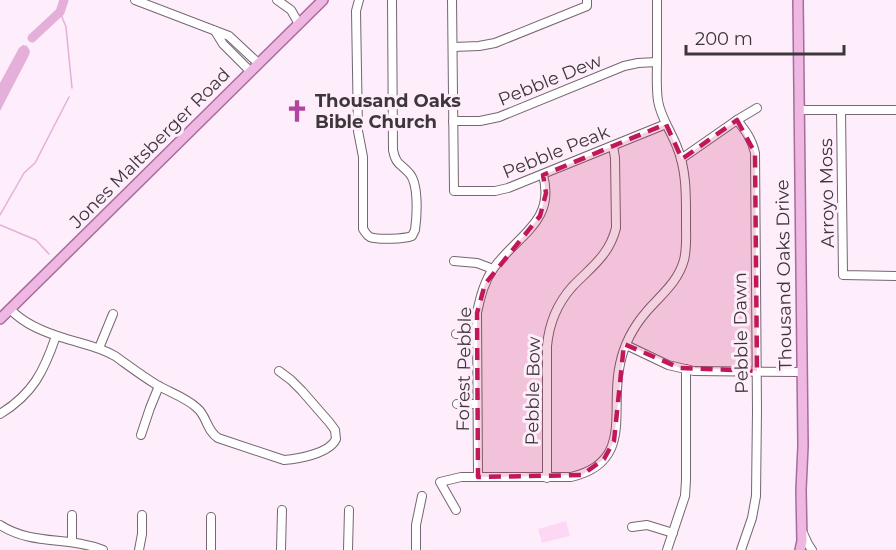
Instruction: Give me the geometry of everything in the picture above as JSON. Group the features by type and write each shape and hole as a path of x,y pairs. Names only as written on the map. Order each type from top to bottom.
{"main road":[{"name":"Jones Maltsberger Road","path":"0,319 323,0"},
{"name":"Thousand Oaks Drive","path":"798,0 803,446 800,550"}],"street":[{"path":"135,0 229,36 258,63"},
{"path":"277,0 291,10 299,24"},
{"path":"359,0 356,11 358,131 363,158 363,230 372,238 405,238 412,236 416,227 415,187 410,174 397,164 393,150 392,0"},
{"path":"452,0 453,121"},
{"path":"456,510 440,482 453,478 547,478 582,475 598,464 609,452 614,441 618,370 626,345 639,321 675,281 684,260 686,245 686,186 681,159 666,124 658,97 657,0"},
{"path":"453,47 495,43 587,3"},
{"path":"215,31 223,44 250,71"},
{"path":"235,55 242,48"},
{"name":"Pebble Dew","path":"453,121 480,121 499,117 624,66 657,62"},
{"path":"681,159 757,108"},
{"path":"799,110 896,110"},
{"name":"Arroyo Moss","path":"841,110 843,275 896,276"},
{"name":"Pebble Dawn","path":"737,120 751,140 755,153 756,496 752,518 741,550"},
{"name":"Pebble Peak","path":"453,121 454,191 503,190 666,124"},
{"name":"Pebble Bow","path":"547,478 548,336 553,316 562,300 604,255 614,236 616,228 613,146"},
{"name":"Forest Pebble","path":"477,477 479,303 493,269 535,225 540,216 546,193 543,174"},
{"path":"454,261 477,263 493,269"},
{"path":"10,309 28,324 56,336 99,348 197,407 209,430 218,438 284,459 292,459 330,447 336,439 335,430 302,391 279,371"},
{"path":"99,348 113,314"},
{"path":"456,334 477,334"},
{"path":"0,414 18,402 35,384 48,360 56,336"},
{"path":"626,345 668,365 686,369 802,372"},
{"path":"668,550 686,488 686,369"},
{"path":"141,435 159,386"},
{"path":"457,404 477,404"},
{"path":"416,550 417,515 422,496"},
{"path":"282,510 282,550"},
{"path":"348,550 349,510"},
{"path":"72,515 72,542"},
{"path":"139,550 142,515"},
{"path":"211,517 211,550"},
{"path":"0,525 11,532 34,539 72,542 103,550"},
{"path":"632,527 647,525 673,534"},
{"path":"801,530 812,550"}],"highlighted area":[{"path":"737,120 755,153 757,371 680,368 624,344 614,441 604,459 582,475 478,477 477,313 485,284 540,216 546,193 543,175 666,124 682,159"}],"shaded area":[{"path":"23,45 27,46 30,51 29,55 0,111 0,83 19,48"},
{"path":"566,521 570,536 542,543 538,529"}],"waterway":[{"path":"32,38 60,12 64,0"},
{"path":"60,12 66,27 72,88"},
{"path":"0,215 24,173 35,163 69,97"},
{"path":"0,225 36,240 49,254"}],"place":[{"name":"Thousand Oaks Bible Church","path":"297,111"}]}
